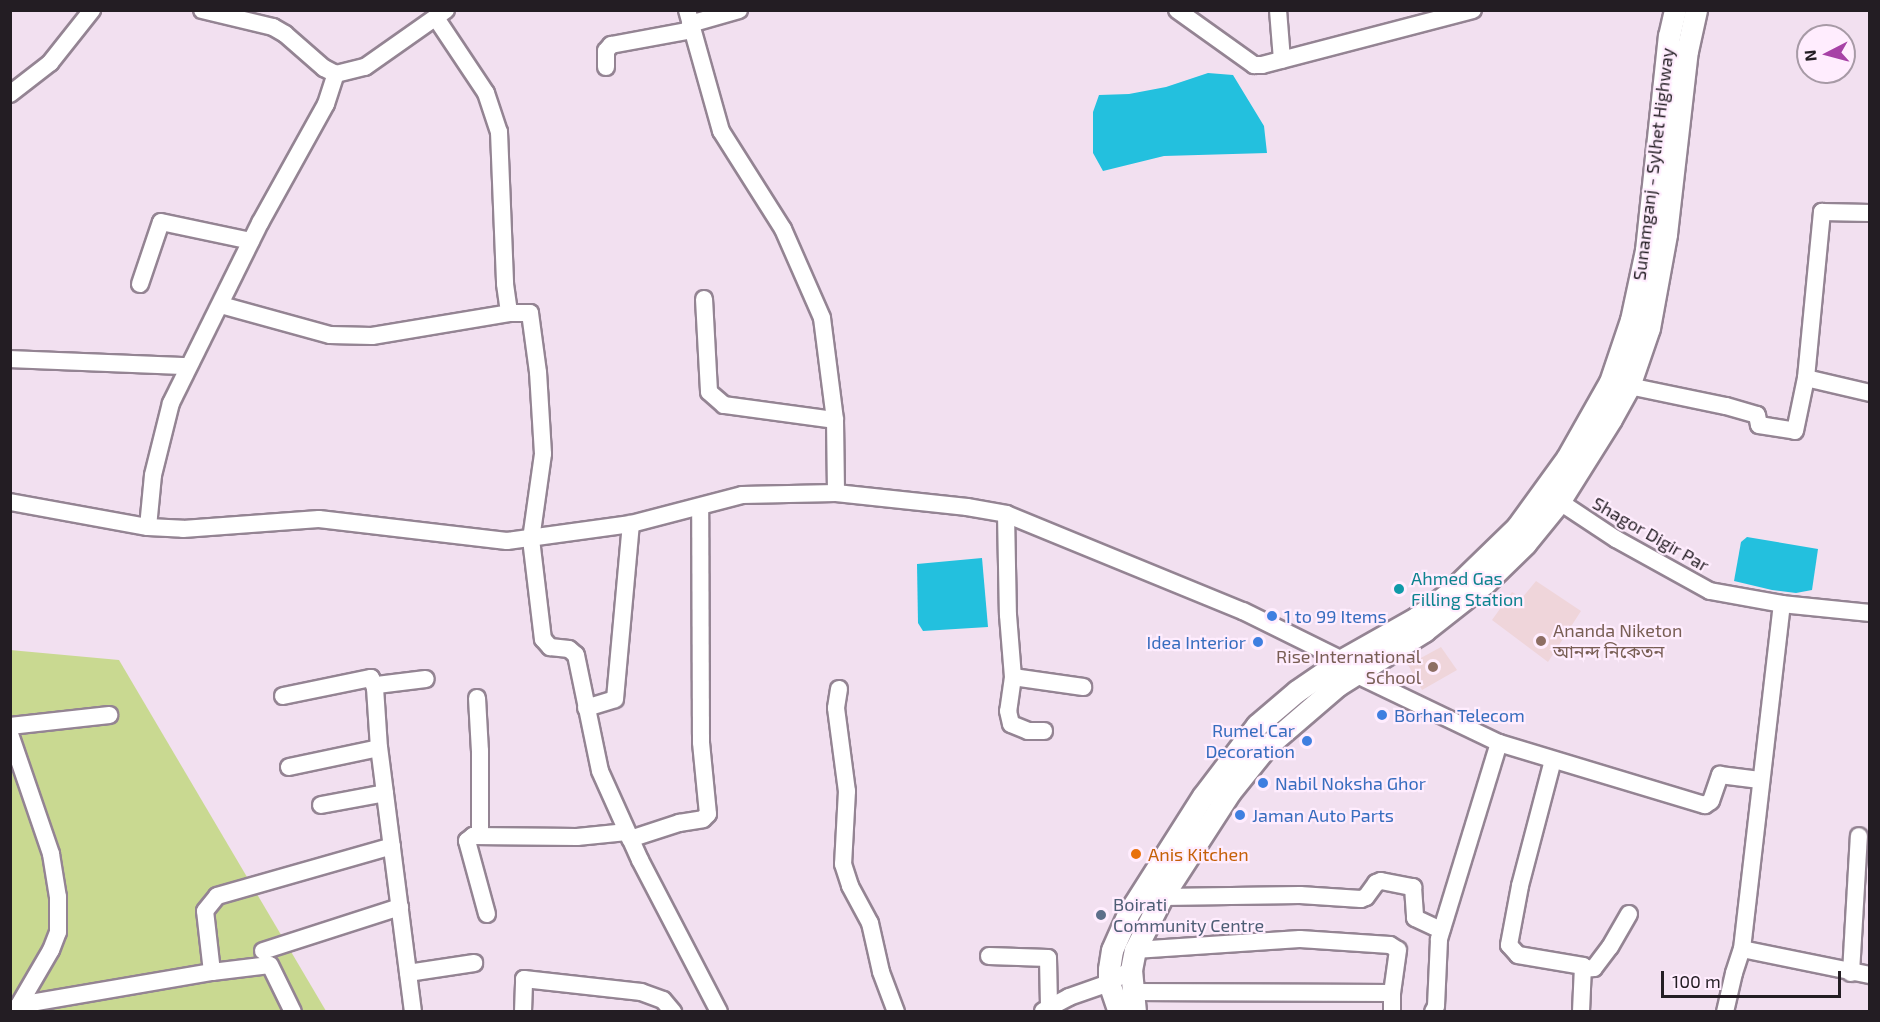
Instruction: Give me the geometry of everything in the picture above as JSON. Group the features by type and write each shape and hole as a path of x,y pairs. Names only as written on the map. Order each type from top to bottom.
{"main road":[{"name":"Sunamganj - Sylhet Highway","path":"1551,496 1567,458 1610,382 1631,320 1646,250 1669,36 1675,10"},
{"name":"Sunamganj - Sylhet Highway","path":"1119,1011 1109,983 1112,950 1128,914 1203,796 1257,726 1297,691 1349,667 1449,593 1551,496 1629,386 1649,328 1666,234 1681,97 1696,10"},
{"name":"Sunamganj - Sylhet Highway","path":"1133,1002 1133,960 1162,897 1230,792 1267,746 1338,685 1349,667"}],"street":[{"path":"10,93 50,63 92,10"},
{"path":"202,10 258,16 285,34 324,68 336,74 365,67 441,14 486,93 499,132 505,284 509,313"},
{"path":"606,67 606,51 611,45 739,10"},
{"path":"1177,10 1254,65 1282,60 1473,10"},
{"path":"1278,10 1282,60"},
{"path":"690,22 721,131 783,229 822,318 835,420 836,493"},
{"path":"148,527 153,474 171,404 187,366 221,305 251,241 326,104 336,74"},
{"path":"1629,386 1726,406 1757,415 1760,425 1792,432 1797,429 1806,378 1822,212 1869,213"},
{"path":"140,284 161,222 251,241"},
{"path":"704,299 709,392 724,405 835,420"},
{"path":"221,305 330,335 372,336 401,333 509,313 530,313 538,372 543,454 531,539 543,639 550,647 569,649 576,655 600,771 629,835 719,1011"},
{"path":"10,359 187,366"},
{"path":"1806,378 1869,393"},
{"path":"10,502 148,527 183,529 319,519 507,541 632,524 742,495 836,493 967,507 1006,514 1243,611 1499,742 1705,805 1711,801 1720,775 1760,780"},
{"name":"Shagor Digir Par","path":"1551,496 1616,539 1710,591 1782,604 1869,613"},
{"path":"487,914 467,841 472,836 629,835 703,819 708,814 700,742 700,507"},
{"path":"1006,514 1008,615 1013,677 1008,711 1011,724 1028,731 1044,731"},
{"path":"586,708 615,699 632,524"},
{"path":"1725,1011 1742,949 1782,604"},
{"path":"1013,677 1083,687"},
{"path":"283,696 371,678 375,688 379,748 413,1011"},
{"path":"375,688 377,685 426,679"},
{"path":"839,689 836,708 847,791 843,864 850,886 870,924 881,972 896,1011"},
{"path":"477,698 480,751 480,836"},
{"path":"10,726 109,715"},
{"path":"10,734 51,854 58,897 58,932 51,950 18,1008"},
{"path":"1433,1011 1436,1006 1441,930 1499,742"},
{"path":"289,767 379,748"},
{"path":"1554,760 1520,886 1509,945 1518,955 1579,964 1583,969 1581,1011"},
{"path":"321,805 385,793"},
{"path":"1851,973 1859,836"},
{"path":"212,972 205,911 217,896 392,846"},
{"path":"1162,897 1300,895 1361,900 1376,883 1381,881 1413,887 1415,918 1441,930"},
{"path":"263,951 400,907"},
{"path":"1583,969 1594,968 1610,947 1629,914"},
{"path":"989,956 1048,958 1046,1009 1109,983 1133,960 1300,939 1390,945 1398,951 1392,1011"},
{"path":"1742,949 1869,975"},
{"path":"408,973 474,963"},
{"path":"18,1008 212,972 270,966 292,1011"},
{"path":"523,1011 524,979 641,992 663,1000 673,1011"},
{"path":"1133,1002 1392,993"}],"shaded area":[{"name":"Ananda Niketon আনন্দ নিকেতন","path":"1536,581 1581,611 1548,662 1492,620 1512,592 1522,598"},
{"name":"Rise International School","path":"1441,647 1457,670 1422,690 1408,665"}],"green space":[{"path":"10,650 119,660 326,1011 11,1011"}],"water":[{"path":"1208,73 1233,75 1264,126 1267,153 1164,156 1103,171 1093,153 1093,112 1099,95 1129,94 1166,87"},
{"path":"1747,537 1818,549 1812,590 1796,593 1734,581 1741,542"},
{"path":"982,558 988,627 923,631 918,623 917,564"}],"place":[{"name":"Ahmed Gas Filling Station","path":"1399,589"},
{"name":"1 to 99 Items","path":"1272,616"},
{"name":"Ananda Niketon আনন্দ নিকেতন","path":"1541,641"},
{"name":"Idea Interior","path":"1258,642"},
{"name":"Rise International School","path":"1433,667"},
{"name":"Borhan Telecom","path":"1382,715"},
{"name":"Rumel Car Decoration","path":"1307,741"},
{"name":"Nabil Noksha Ghor","path":"1263,783"},
{"name":"Jaman Auto Parts","path":"1240,815"},
{"name":"Anis Kitchen","path":"1136,854"},
{"name":"Boirati Community Centre","path":"1101,915"}]}
